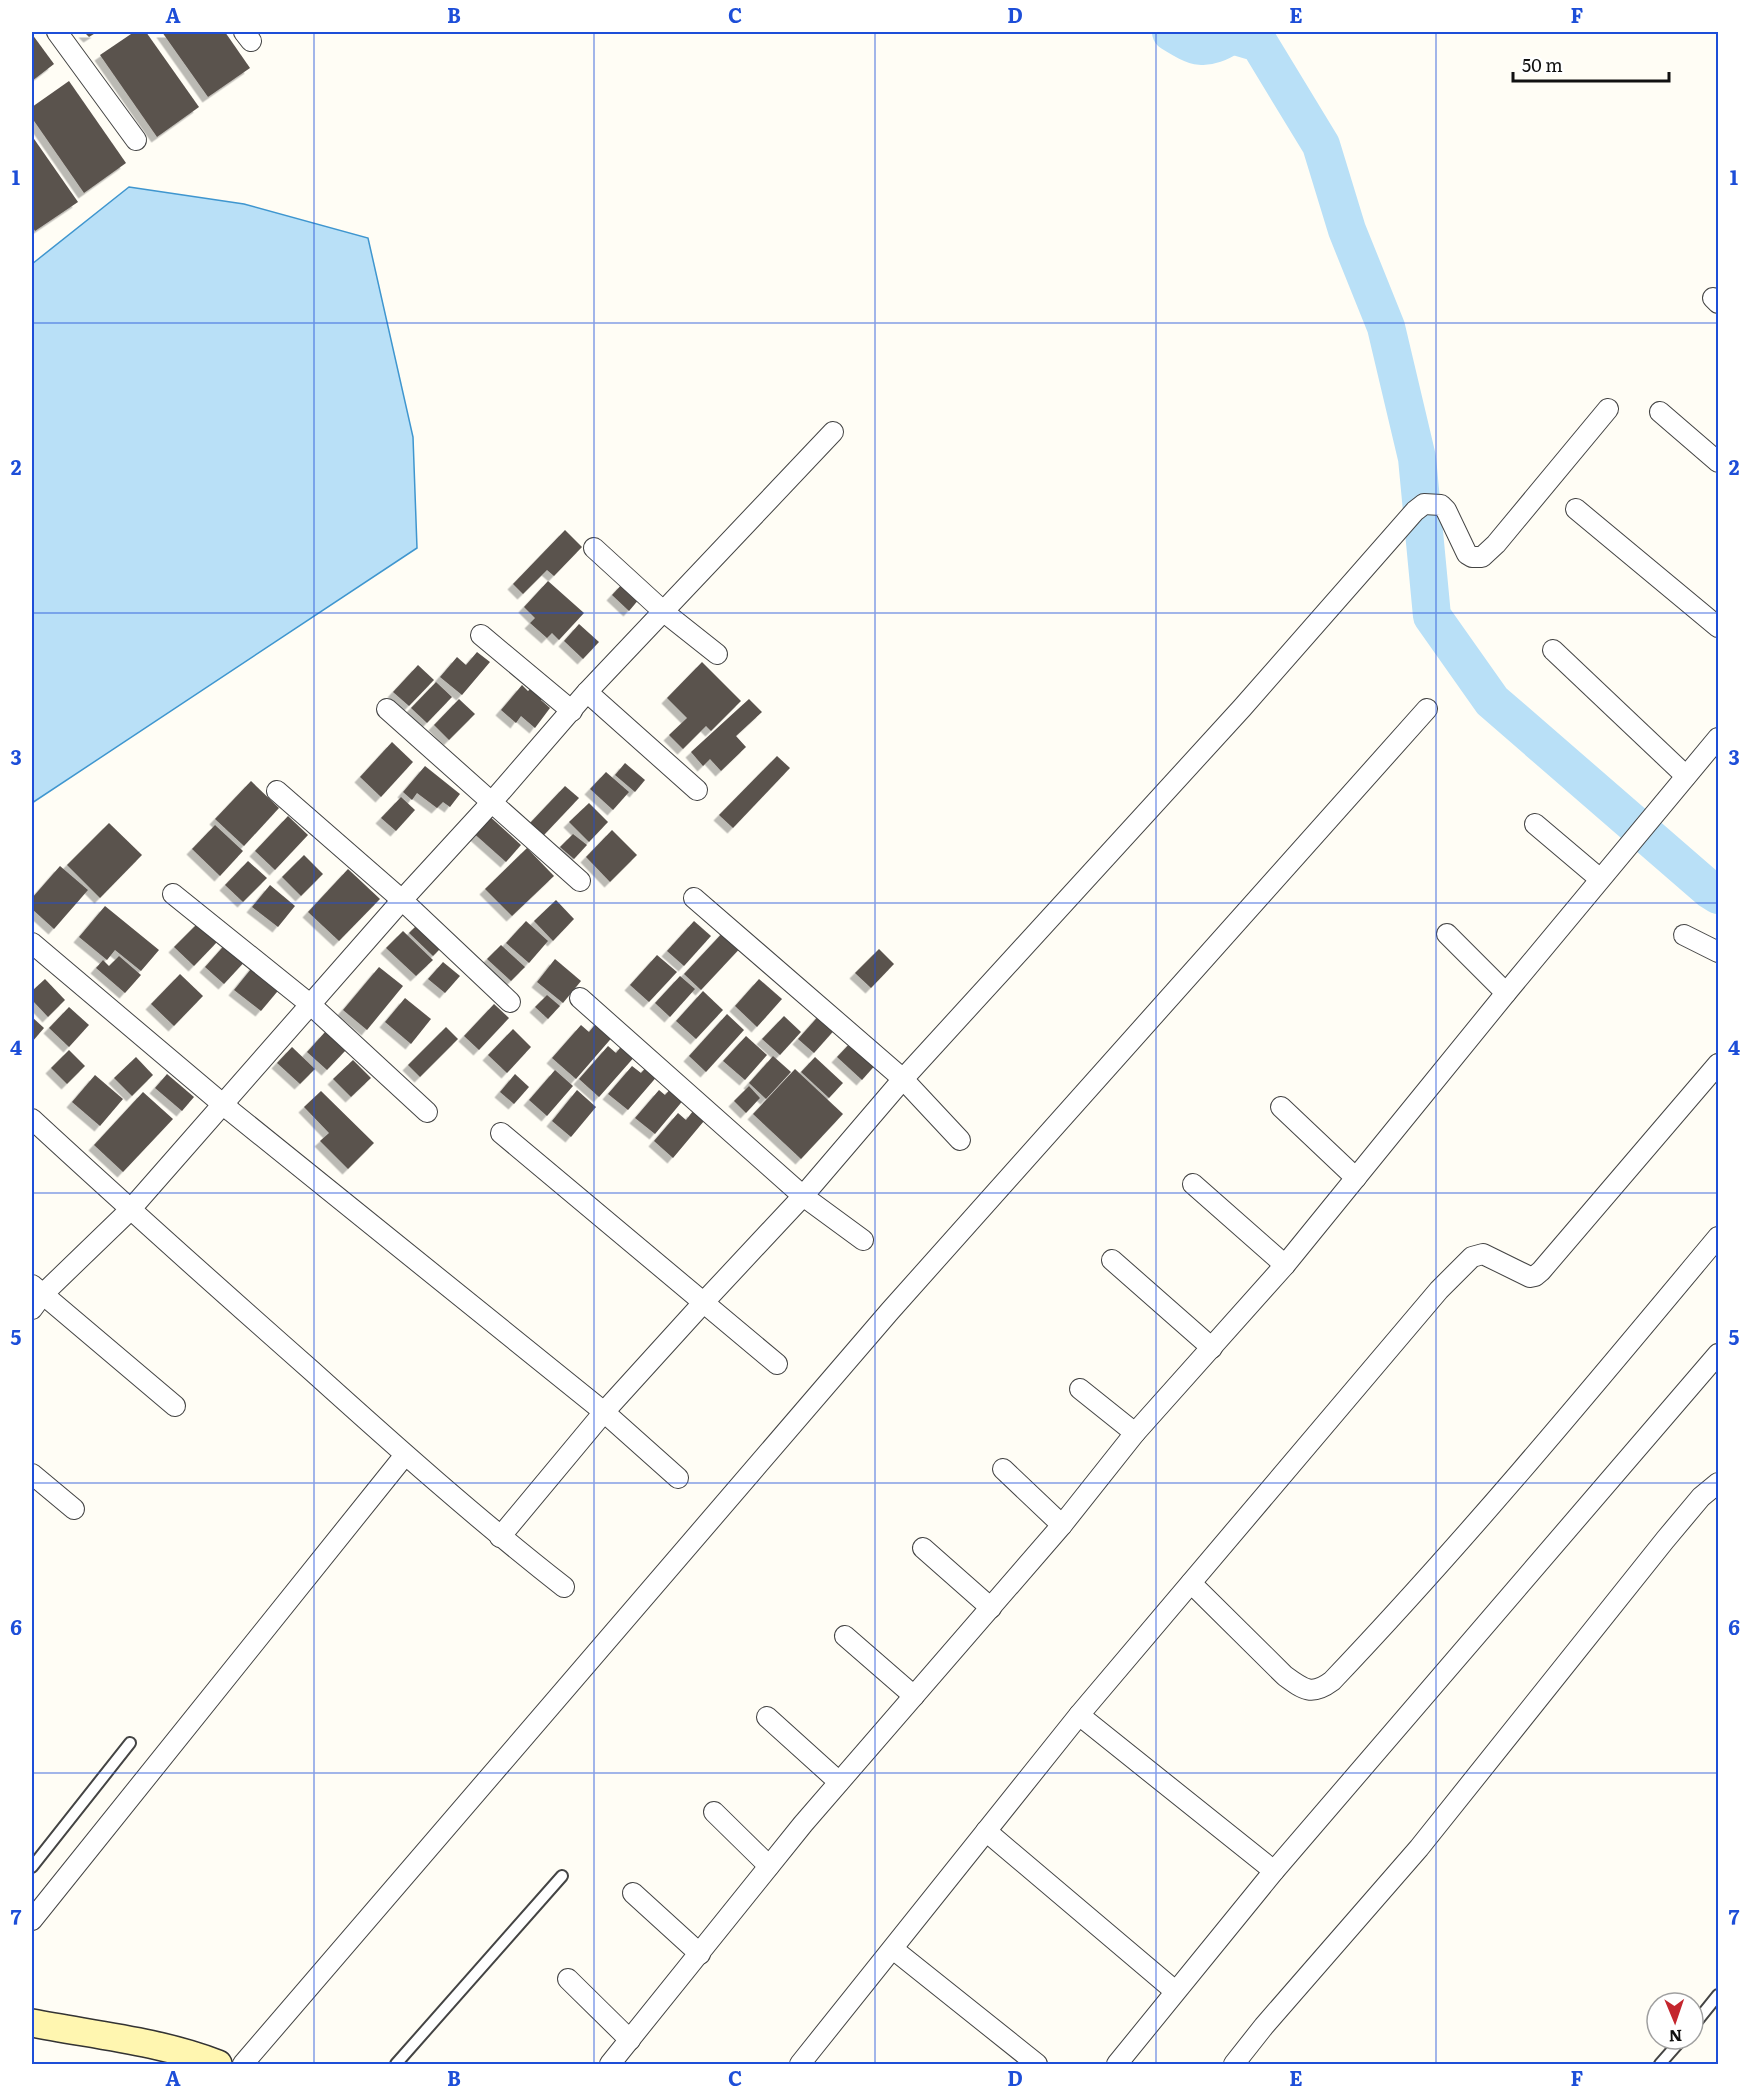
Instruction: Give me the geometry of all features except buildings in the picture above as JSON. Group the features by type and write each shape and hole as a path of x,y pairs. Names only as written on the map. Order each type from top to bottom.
{"main road":[{"path":"32,2023 122,2039 195,2056 218,2064"}],"street":[{"path":"57,32 136,140"},
{"path":"500,1536 604,1412 803,1196 903,1078 1242,708 1415,511 1424,504 1441,505 1446,510 1467,554 1472,557 1482,557 1496,544 1608,409"},
{"path":"1660,412 1719,462"},
{"path":"175,1406 35,1296 130,1210 402,900 491,804 587,692 833,432"},
{"path":"1575,509 1719,627"},
{"path":"594,548 664,612 717,654"},
{"path":"481,635 572,711"},
{"path":"1553,650 1686,776"},
{"path":"587,692 697,790"},
{"path":"387,709 580,881"},
{"path":"243,2064 890,1311 1427,709"},
{"path":"610,2064 839,1782 1062,1525 1135,1433 1286,1265 1506,993 1719,738"},
{"path":"278,791 402,900 510,1002"},
{"path":"1535,824 1600,879"},
{"path":"173,894 311,1005 427,1112"},
{"path":"694,898 903,1078 960,1140"},
{"path":"1447,934 1506,993"},
{"path":"1684,935 1719,952"},
{"path":"32,943 224,1104 604,1412 678,1478"},
{"path":"580,998 803,1196 863,1240"},
{"path":"800,2064 1079,1715 1438,1290 1472,1257 1483,1254 1530,1276 1535,1276 1719,1064"},
{"path":"1281,1107 1356,1178"},
{"path":"32,1119 130,1210 405,1455 564,1587"},
{"path":"501,1133 777,1364"},
{"path":"1193,1184 1286,1265"},
{"path":"1191,1583 1285,1676 1309,1690 1321,1690 1423,1584 1719,1237"},
{"path":"1112,1260 1212,1348"},
{"path":"1117,2064 1274,1871 1719,1354"},
{"path":"1080,1389 1135,1433"},
{"path":"32,1920 405,1455"},
{"path":"1003,1469 1062,1525"},
{"path":"32,1474 74,1509"},
{"path":"1234,2064 1264,2026 1419,1848 1679,1523 1701,1497 1719,1483"},
{"path":"922,1548 990,1608"},
{"path":"845,1636 914,1696"},
{"path":"1079,1715 1274,1871"},
{"path":"767,1717 839,1782"},
{"path":"714,1812 769,1866"},
{"path":"987,1831 1175,1991"},
{"path":"633,1893 700,1954"},
{"path":"892,1949 1037,2064"},
{"path":"568,1979 630,2040"}],"lane":[{"path":"32,1867 130,1743"},
{"path":"396,2064 562,1876"},
{"path":"1705,2011 1719,1995"},
{"path":"1660,2064 1671,2051"}],"water":[{"path":"129,187 244,204 368,238 413,437 417,548 32,803 32,264"}],"waterway":[{"path":"1171,32 1188,42 1201,46 1214,44 1232,35 1259,43 1321,145 1347,230 1386,327 1417,458 1432,616 1492,701 1718,895"}]}
